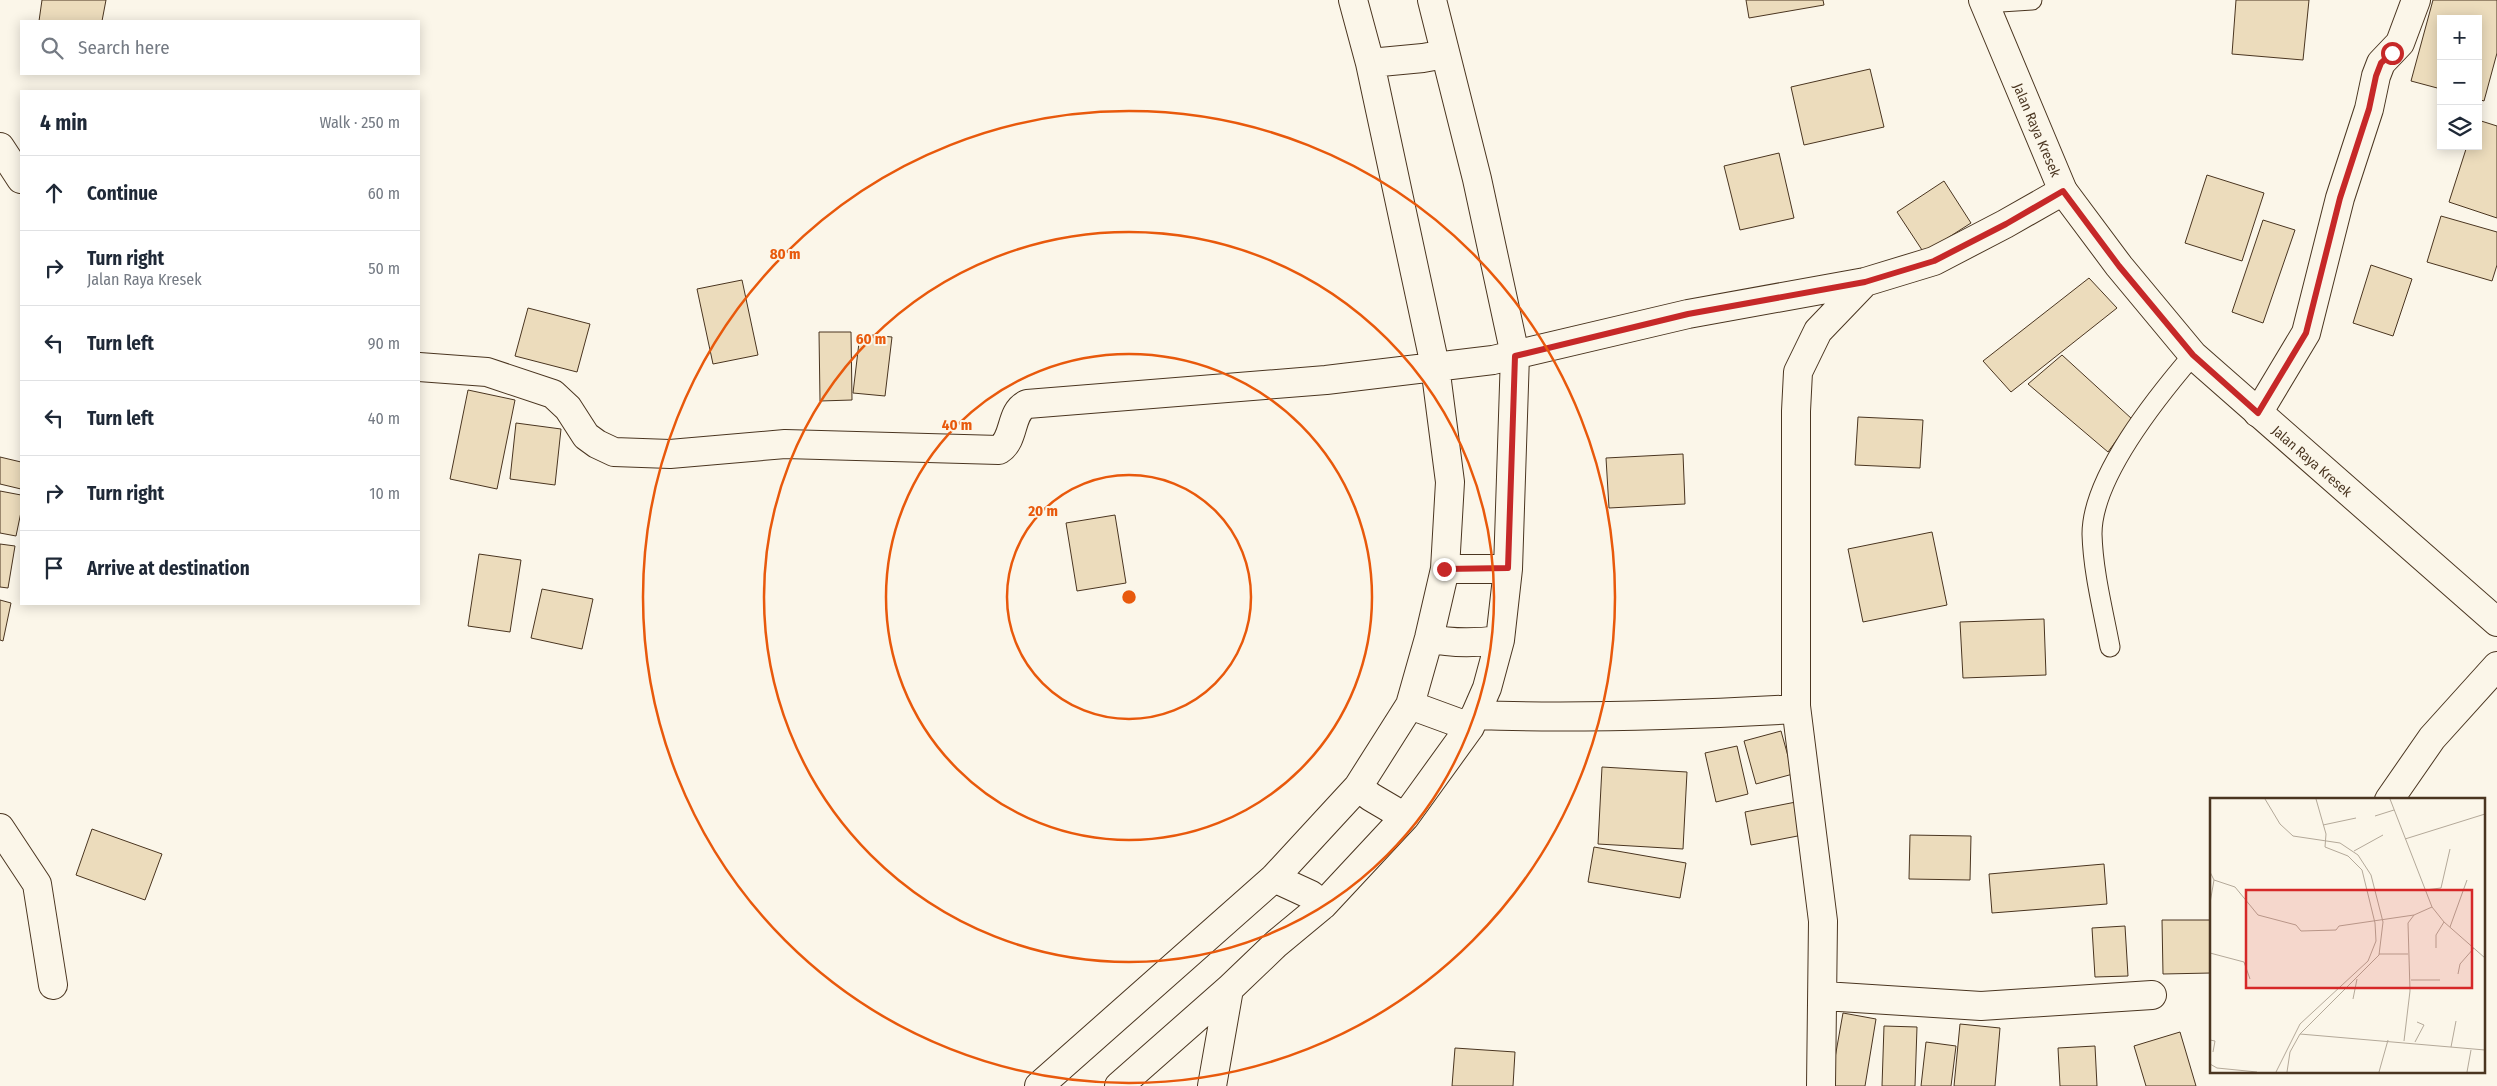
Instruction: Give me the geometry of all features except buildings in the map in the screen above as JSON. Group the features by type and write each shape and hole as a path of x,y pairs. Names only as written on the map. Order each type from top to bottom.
{"street":[{"path":"1119,1086 1229,989 1276,944 1299,890 1364,792 1415,707 1435,640 1451,569 1450,482 1440,365 1379,63 1353,0"},
{"path":"1039,1086 1400,814 1467,721 1487,688 1500,568 1504,358 1477,179 1434,56 1432,0"},
{"path":"2258,413 2306,333 2340,198 2369,109 2376,76 2381,63 2400,43 2416,0"},
{"name":"Jalan Raya Kresek","path":"1984,2 2063,191 2119,266 2193,355 2497,622"},
{"path":"1379,63 1434,56"},
{"path":"0,147 20,177"},
{"path":"420,367 487,372 553,394 568,408 586,436 614,452 670,454 785,444 999,450 1009,441 1016,415 1021,407 1028,404 1326,380 1504,358 1688,314 1865,282 1934,261 2006,224 2063,191"},
{"path":"1821,1086 1824,996 1823,921 1796,709 1796,411 1798,372 1818,331 1865,282"},
{"path":"1451,569 1500,568"},
{"path":"1435,640 1491,641"},
{"path":"2390,798 2432,738 2497,666"},
{"path":"1415,707 1467,721 1659,717 1796,709"},
{"path":"1364,792 1400,814"},
{"path":"0,828 37,884 54,985"},
{"path":"1212,1086 1229,989"},
{"path":"1824,996 1981,1006 2152,995"}],"lane":[{"path":"1984,2 2032,0"},
{"path":"2110,646 2092,533 2099,498 2116,463 2158,395 2193,355"}],"route":[{"path":"1444,569 1508,568 1515,356 1688,314 1865,282 1934,261 2006,224 2063,191 2119,266 2193,355 2258,413 2306,333 2340,198 2369,109 2376,76 2381,63 2392,53"}]}
